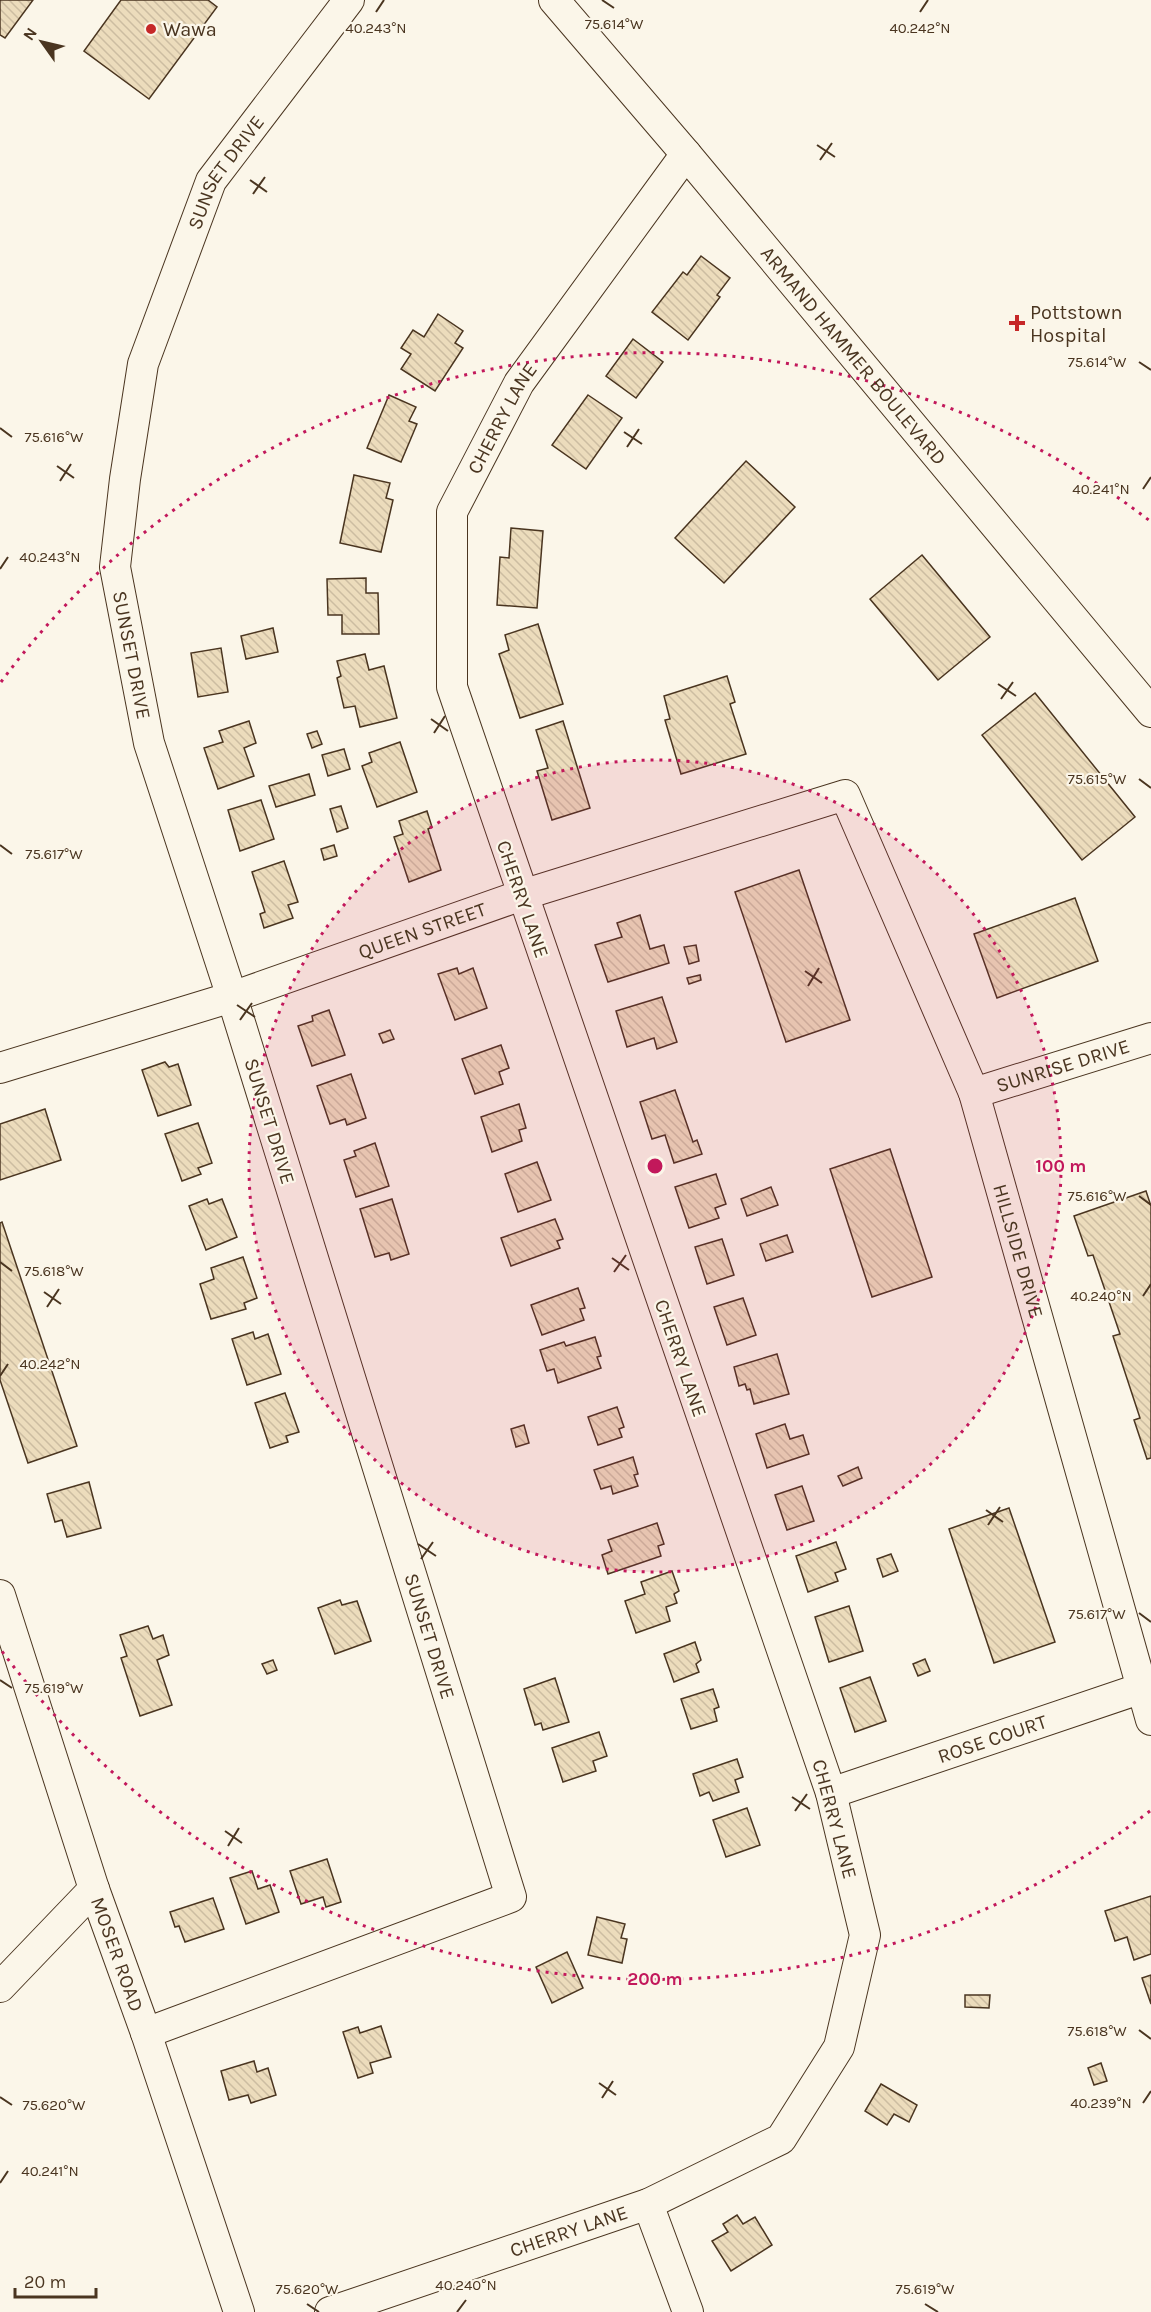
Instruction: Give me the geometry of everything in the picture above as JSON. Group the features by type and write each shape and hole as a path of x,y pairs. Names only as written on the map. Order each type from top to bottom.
{"street":[{"name":"SUNSET DRIVE","path":"146,2033 511,1897 232,997 147,731 115,567 125,480 143,364 211,181 349,0"},
{"name":"ARMAND HAMMER BOULEVARD","path":"554,0 686,154 1151,712"},
{"name":"CHERRY LANE","path":"330,2312 648,2204 781,2139 839,2047 865,1935 831,1793 452,687 452,512 519,383 686,154"},
{"name":"QUEEN STREET","path":"0,1068 232,997 522,895 845,795"},
{"name":"HILLSIDE DRIVE","path":"845,795 974,1093 1146,1686 1151,1720"},
{"name":"SUNRISE DRIVE","path":"974,1093 1151,1038"},
{"name":"MOSER ROAD","path":"0,1595 94,1889 146,2033 239,2312"},
{"name":"ROSE COURT","path":"831,1793 1146,1686"},
{"path":"0,1987 94,1889"},
{"path":"648,2204 688,2312"}],"building":[{"path":"0,0 33,0 5,38 0,35"},
{"name":"Wawa","path":"121,0 208,0 217,7 149,99 84,51"},
{"path":"701,256 730,278 717,295 720,297 688,340 652,312 683,272 687,275"},
{"path":"438,314 463,331 455,343 463,348 435,391 401,369 411,354 401,348 413,330 424,337"},
{"path":"633,339 663,362 636,398 606,376"},
{"path":"389,395 416,407 409,421 417,424 401,462 367,448"},
{"path":"588,395 622,418 586,469 552,445"},
{"path":"746,461 795,507 724,583 675,538"},
{"path":"354,475 390,483 386,498 393,500 381,552 340,543"},
{"path":"511,528 543,531 537,608 497,605 500,557 509,558"},
{"path":"922,555 990,637 938,680 870,599"},
{"path":"366,578 366,593 378,593 379,634 342,634 342,615 328,615 327,579"},
{"path":"538,624 563,704 520,718 499,654 509,650 505,635"},
{"path":"273,628 278,652 246,659 241,636"},
{"path":"221,648 228,692 198,697 191,653"},
{"path":"365,654 369,670 384,666 397,718 360,727 355,706 344,708 337,678 341,676 337,661"},
{"path":"727,676 735,702 730,704 746,754 681,774 665,720 670,719 664,696"},
{"path":"1035,693 1135,817 1082,860 982,735"},
{"path":"249,721 256,743 244,748 254,776 218,789 204,748 223,742 219,731"},
{"path":"563,721 590,808 552,820 537,771 548,768 536,730"},
{"path":"317,731 322,744 312,748 307,734"},
{"path":"400,742 417,792 377,807 362,766 372,762 369,753"},
{"path":"344,749 350,769 328,776 322,755"},
{"path":"309,774 315,795 276,807 269,786"},
{"path":"261,800 274,839 240,851 228,810"},
{"path":"341,806 348,828 337,832 330,809"},
{"path":"427,811 432,827 428,829 441,870 409,882 394,837 403,834 399,821"},
{"path":"334,845 337,856 324,860 321,849"},
{"path":"284,861 298,902 288,905 293,918 264,928 260,914 265,912 252,872"},
{"path":"799,870 850,1020 786,1042 735,892"},
{"path":"1075,898 1098,961 997,998 974,934"},
{"path":"640,915 650,949 664,945 669,963 608,982 595,945 622,937 617,923"},
{"path":"696,945 699,961 689,964 684,947"},
{"path":"457,968 459,974 473,968 487,1008 455,1020 438,974"},
{"path":"700,975 701,980 689,984 687,978"},
{"path":"662,997 677,1042 657,1049 654,1038 627,1047 616,1011"},
{"path":"329,1010 345,1055 312,1066 298,1026 313,1021 312,1016"},
{"path":"390,1030 394,1039 383,1043 379,1034"},
{"path":"501,1045 509,1068 499,1072 503,1084 475,1094 462,1059"},
{"path":"165,1062 169,1067 178,1064 191,1105 158,1116 142,1070"},
{"path":"351,1074 366,1118 347,1125 345,1119 330,1124 317,1086"},
{"path":"675,1090 693,1142 697,1140 702,1154 674,1163 665,1135 652,1139 640,1102"},
{"path":"519,1104 526,1128 519,1130 522,1141 492,1152 481,1117"},
{"path":"45,1109 61,1160 0,1180 0,1124"},
{"path":"198,1123 212,1163 198,1168 201,1174 182,1181 165,1134"},
{"path":"375,1143 389,1186 356,1197 344,1160 356,1156 354,1151"},
{"path":"890,1149 932,1277 872,1297 830,1169"},
{"path":"537,1162 551,1200 518,1212 505,1174"},
{"path":"716,1174 726,1204 715,1208 719,1218 689,1228 675,1187"},
{"path":"771,1187 778,1205 747,1216 741,1199"},
{"path":"1146,1191 1151,1206 1151,1458 1147,1459 1134,1420 1140,1418 1113,1336 1120,1334 1093,1255 1088,1256 1074,1216"},
{"path":"207,1199 209,1204 222,1199 237,1237 206,1250 189,1206"},
{"path":"392,1199 409,1254 391,1260 389,1253 375,1257 360,1209"},
{"path":"555,1219 563,1239 557,1241 560,1248 511,1266 501,1238"},
{"path":"2,1222 77,1446 28,1463 0,1380 0,1223"},
{"path":"787,1235 793,1252 766,1261 760,1244"},
{"path":"722,1239 734,1275 707,1284 695,1247"},
{"path":"243,1257 257,1298 244,1303 246,1309 211,1319 200,1284 214,1279 211,1268"},
{"path":"578,1288 585,1308 580,1309 584,1320 542,1335 531,1305"},
{"path":"743,1298 756,1335 727,1345 714,1307"},
{"path":"253,1332 255,1339 268,1334 281,1374 247,1385 232,1339"},
{"path":"595,1337 601,1356 597,1357 601,1368 558,1383 554,1369 547,1371 540,1350 564,1342 566,1346"},
{"path":"777,1354 789,1394 754,1404 750,1389 747,1390 745,1384 739,1386 734,1367"},
{"path":"285,1393 299,1432 286,1436 288,1442 270,1448 255,1403"},
{"path":"617,1407 624,1427 619,1429 622,1437 598,1445 588,1417"},
{"path":"785,1424 790,1439 803,1435 809,1454 767,1468 756,1434"},
{"path":"524,1425 529,1443 516,1447 511,1429"},
{"path":"633,1457 638,1474 634,1475 638,1486 613,1494 611,1486 601,1489 594,1470"},
{"path":"858,1467 862,1478 843,1486 838,1476"},
{"path":"89,1482 101,1528 67,1537 62,1520 55,1522 47,1494"},
{"path":"802,1486 814,1521 787,1530 775,1495"},
{"path":"1009,1508 1055,1642 994,1663 949,1529"},
{"path":"657,1523 664,1544 658,1546 661,1556 608,1574 602,1555 612,1551 608,1540"},
{"path":"836,1542 846,1569 835,1573 838,1581 808,1592 796,1556"},
{"path":"891,1554 898,1571 883,1577 877,1559"},
{"path":"672,1571 679,1591 674,1594 677,1603 666,1607 670,1621 636,1633 625,1601 645,1594 641,1582"},
{"path":"340,1600 342,1605 357,1601 371,1641 335,1654 318,1608"},
{"path":"849,1606 863,1651 829,1662 815,1617"},
{"path":"148,1626 153,1639 163,1635 169,1655 157,1660 172,1705 140,1716 121,1658 127,1656 120,1635"},
{"path":"695,1642 701,1660 696,1664 699,1672 674,1682 664,1654"},
{"path":"925,1659 930,1671 918,1676 913,1664"},
{"path":"273,1660 277,1670 267,1674 262,1664"},
{"path":"870,1677 886,1721 855,1732 840,1688"},
{"path":"555,1678 569,1722 543,1730 541,1723 535,1725 524,1689"},
{"path":"713,1689 719,1707 714,1709 717,1721 691,1729 681,1699"},
{"path":"599,1732 607,1756 593,1761 596,1771 563,1782 552,1748"},
{"path":"737,1759 743,1777 735,1780 739,1792 713,1801 709,1792 700,1796 693,1774"},
{"path":"747,1808 760,1845 726,1857 713,1820"},
{"path":"327,1859 341,1902 326,1907 323,1897 301,1904 290,1871"},
{"path":"252,1871 258,1889 270,1885 279,1912 246,1924 230,1878"},
{"path":"1151,1896 1151,1954 1134,1960 1127,1937 1115,1941 1105,1911"},
{"path":"213,1898 224,1929 185,1942 179,1926 175,1927 170,1912"},
{"path":"597,1917 625,1924 621,1938 627,1939 622,1963 588,1955"},
{"path":"567,1952 583,1988 552,2003 536,1967"},
{"path":"1151,1975 1151,2004 1142,1978"},
{"path":"965,1995 990,1995 989,2008 965,2007"},
{"path":"381,2026 391,2057 370,2063 373,2073 358,2078 343,2032 358,2027 360,2033"},
{"path":"254,2061 257,2072 268,2068 276,2095 251,2103 248,2095 229,2100 221,2071"},
{"path":"1101,2063 1107,2081 1094,2085 1088,2068"},
{"path":"881,2084 917,2105 909,2122 894,2114 887,2125 865,2111"},
{"path":"737,2215 743,2224 755,2217 772,2245 731,2271 712,2241 728,2232 723,2224"}],"place":[{"name":"Wawa","path":"151,29"},
{"name":"Pottstown Hospital","path":"1017,323"}]}
